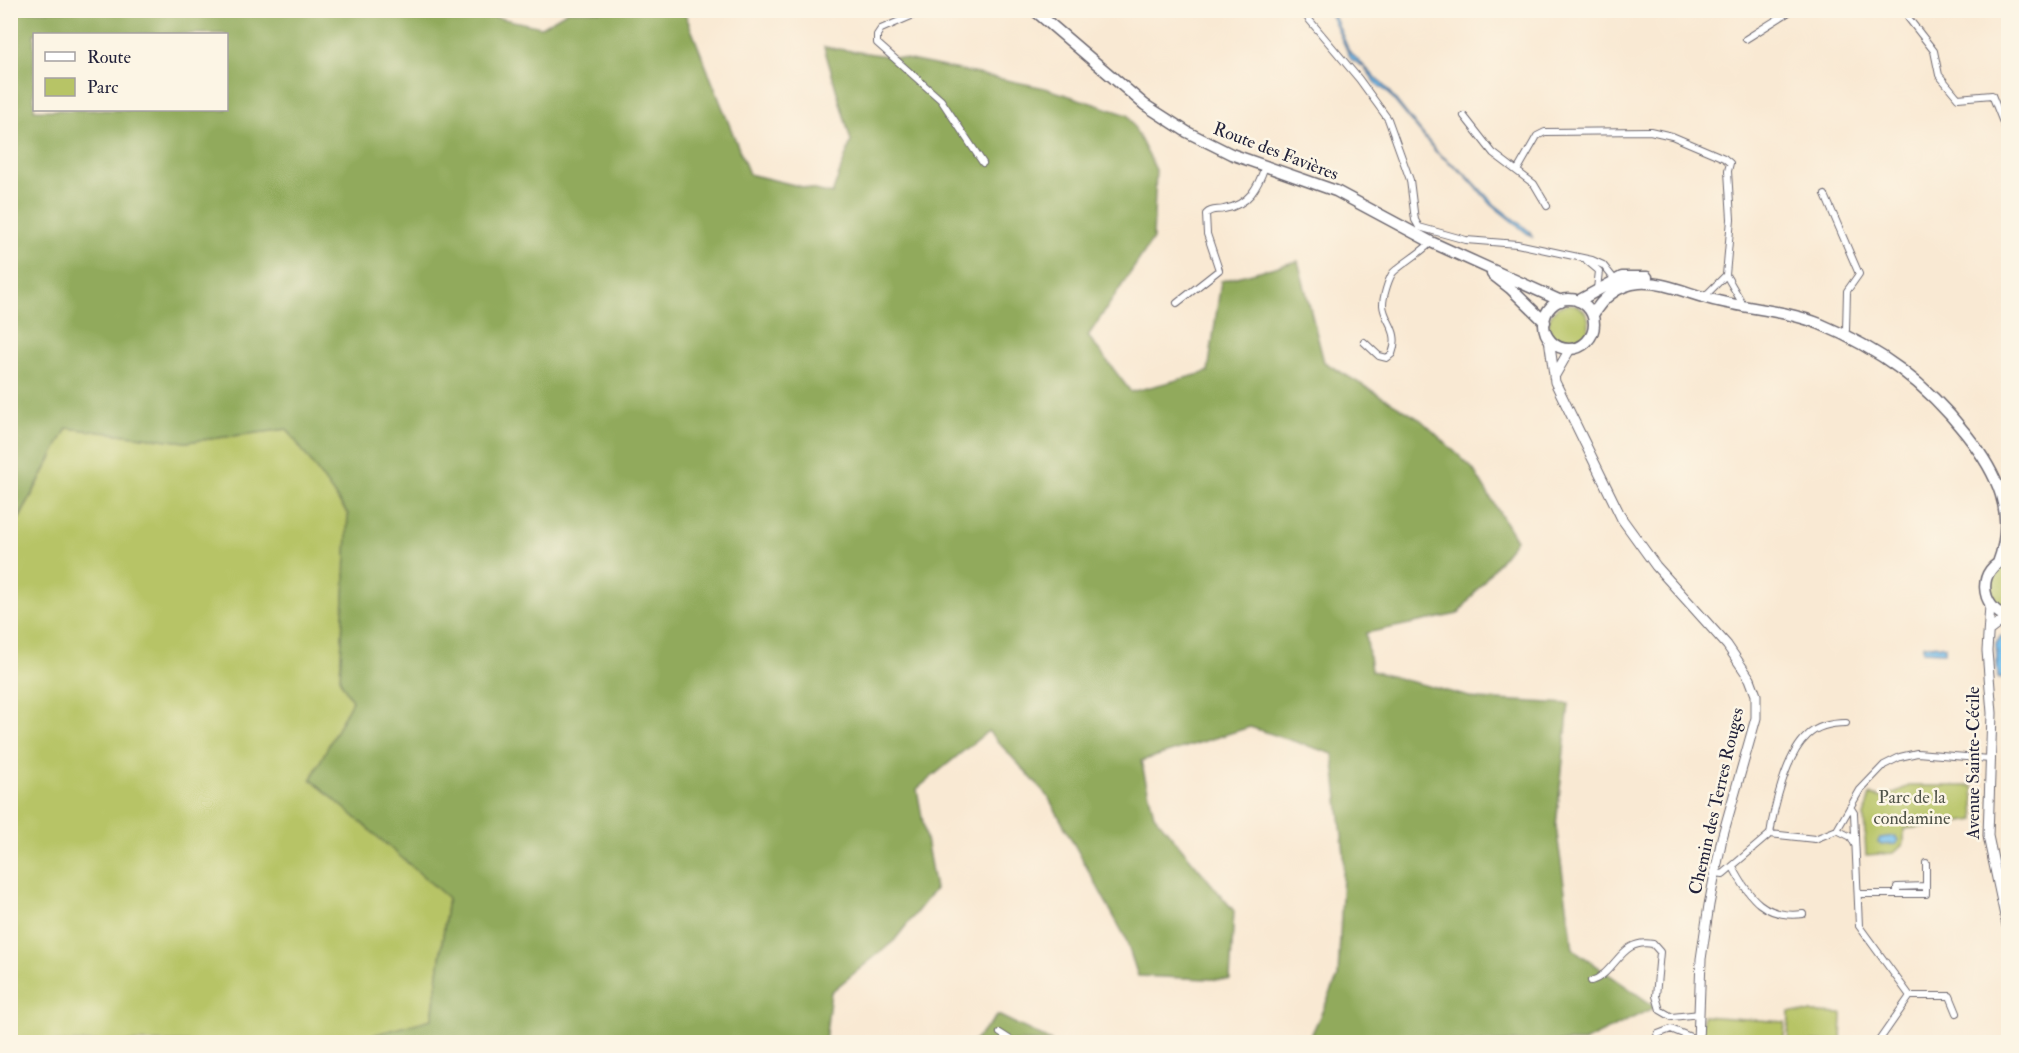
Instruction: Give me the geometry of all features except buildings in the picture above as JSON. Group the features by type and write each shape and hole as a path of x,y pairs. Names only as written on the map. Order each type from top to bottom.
{"main road":[{"name":"Route des Favières","path":"1034,10 1160,116 1223,150 1336,191 1431,242"},
{"path":"1431,242 1561,301 1578,301 1615,280 1629,276 1646,276 1707,294 1801,312 1846,330 1893,358 1938,392 1998,466 2008,490"},
{"path":"1474,262 1510,288 1545,321 1549,339 1558,346 1570,349 1583,345 1592,335 1593,315 1609,295 1628,285 1647,283 1717,301 1805,318 1850,338 1911,375 1947,410 1986,460 2001,488 2006,527 2003,561 1989,572 1985,583 1985,594 1990,605 2008,617 1990,630"},
{"path":"1545,321 1550,309 1561,301"},
{"path":"1578,301 1593,315"},
{"name":"Chemin des Terres Rouges","path":"1549,339 1554,377 1566,408 1622,519 1656,566 1714,627 1740,663 1754,688 1756,715 1714,873 1701,959 1698,1041"},
{"path":"1554,377 1570,349"},
{"name":"Avenue Sainte-Cécile","path":"1990,605 1987,651 1992,698 1988,836 2008,930"}],"street":[{"path":"925,10 881,29 877,35 877,44 941,100 982,163"},
{"path":"1300,10 1359,79 1388,119 1410,180 1419,226 1466,240 1517,244 1581,257 1603,265 1615,280 1609,295"},
{"path":"1746,39 1792,10"},
{"path":"1906,10 1909,19 1934,51 1939,75 1958,98 1992,95 2008,135"},
{"path":"1464,116 1493,153 1534,184 1547,206"},
{"path":"1516,171 1537,136 1554,131 1650,131 1672,136 1724,158 1731,163 1728,171 1731,209 1726,274 1741,301"},
{"path":"1177,303 1218,271 1219,264 1207,234 1206,214 1211,210 1226,209 1246,200 1257,187 1265,166"},
{"path":"1825,195 1859,274 1847,291 1846,330"},
{"path":"1364,342 1383,358 1392,354 1393,330 1383,305 1390,277 1395,270 1414,259 1431,242"},
{"path":"1581,257 1599,271 1597,290"},
{"path":"1707,294 1726,274"},
{"path":"1714,873 1723,874 1770,834 1774,807 1796,750 1807,736 1825,726 1846,723"},
{"path":"1770,834 1815,839 1837,830 1860,790 1884,765 1900,757 1917,753 1990,759"},
{"path":"1850,807 1854,813 1860,926 1910,996"},
{"path":"1837,830 1851,837 1856,849"},
{"path":"1858,894 1926,894 1926,863"},
{"path":"1733,867 1746,891 1764,907 1776,914 1787,916 1803,914"},
{"path":"1591,981 1598,979 1630,947 1643,943 1653,944 1660,955 1656,996 1660,1010 1669,1017 1700,1014"},
{"path":"1910,996 1950,996 1957,1013"},
{"path":"1878,1042 1910,996"},
{"path":"1654,1042 1658,1034 1671,1029 1698,1041"},
{"path":"1000,1033 1014,1042"}],"green space":[{"path":"462,10 541,27 568,11 684,11 749,174 832,194 851,141 824,47 901,58 1045,88 1128,115 1156,170 1153,239 1088,336 1131,392 1208,372 1221,281 1298,261 1324,362 1421,420 1473,469 1516,540 1458,614 1366,633 1371,671 1477,699 1569,704 1556,826 1573,949 1655,1007 1584,1042 1308,1042 1338,977 1344,854 1333,754 1250,727 1141,761 1154,815 1234,911 1230,980 1138,976 1125,937 1047,795 988,731 917,789 935,889 894,941 831,992 825,1042 348,1042 432,1019 448,898 311,779 352,701 340,680 348,514 287,429 186,442 67,428 19,518 11,509 10,11"},
{"path":"1569,304 1577,305 1583,310 1588,316 1588,332 1583,338 1577,343 1569,344 1561,343 1555,338 1550,332 1549,324 1550,316 1555,310 1561,305"},
{"path":"67,428 186,442 288,429 348,514 340,680 352,701 311,779 448,897 432,1019 348,1042 11,1042 10,509 20,518"},
{"path":"2008,565 2008,610 1996,600 1992,588 1996,575"},
{"name":"Parc de la condamine","path":"1909,786 1973,786 1975,820 1904,829 1904,844 1894,853 1866,855 1864,816 1870,795 1883,798"},
{"path":"1789,1012 1842,1014 1841,1042 1788,1042"},
{"path":"998,1015 1051,1041 1051,1042 973,1042"},
{"path":"1703,1016 1785,1022 1784,1042 1701,1042"}],"water":[{"path":"1329,11 1332,11 1349,51 1387,89 1437,152 1468,176 1495,205 1529,231 1533,238 1492,205 1465,175 1436,152 1387,92 1377,84 1364,67 1351,59"},
{"path":"2001,636 2008,639 2008,677 1998,678 1996,644"},
{"path":"1923,645 1945,646 1945,652 1923,651"},
{"path":"1895,836 1898,840 1896,844 1881,845 1878,842 1880,838"}]}
